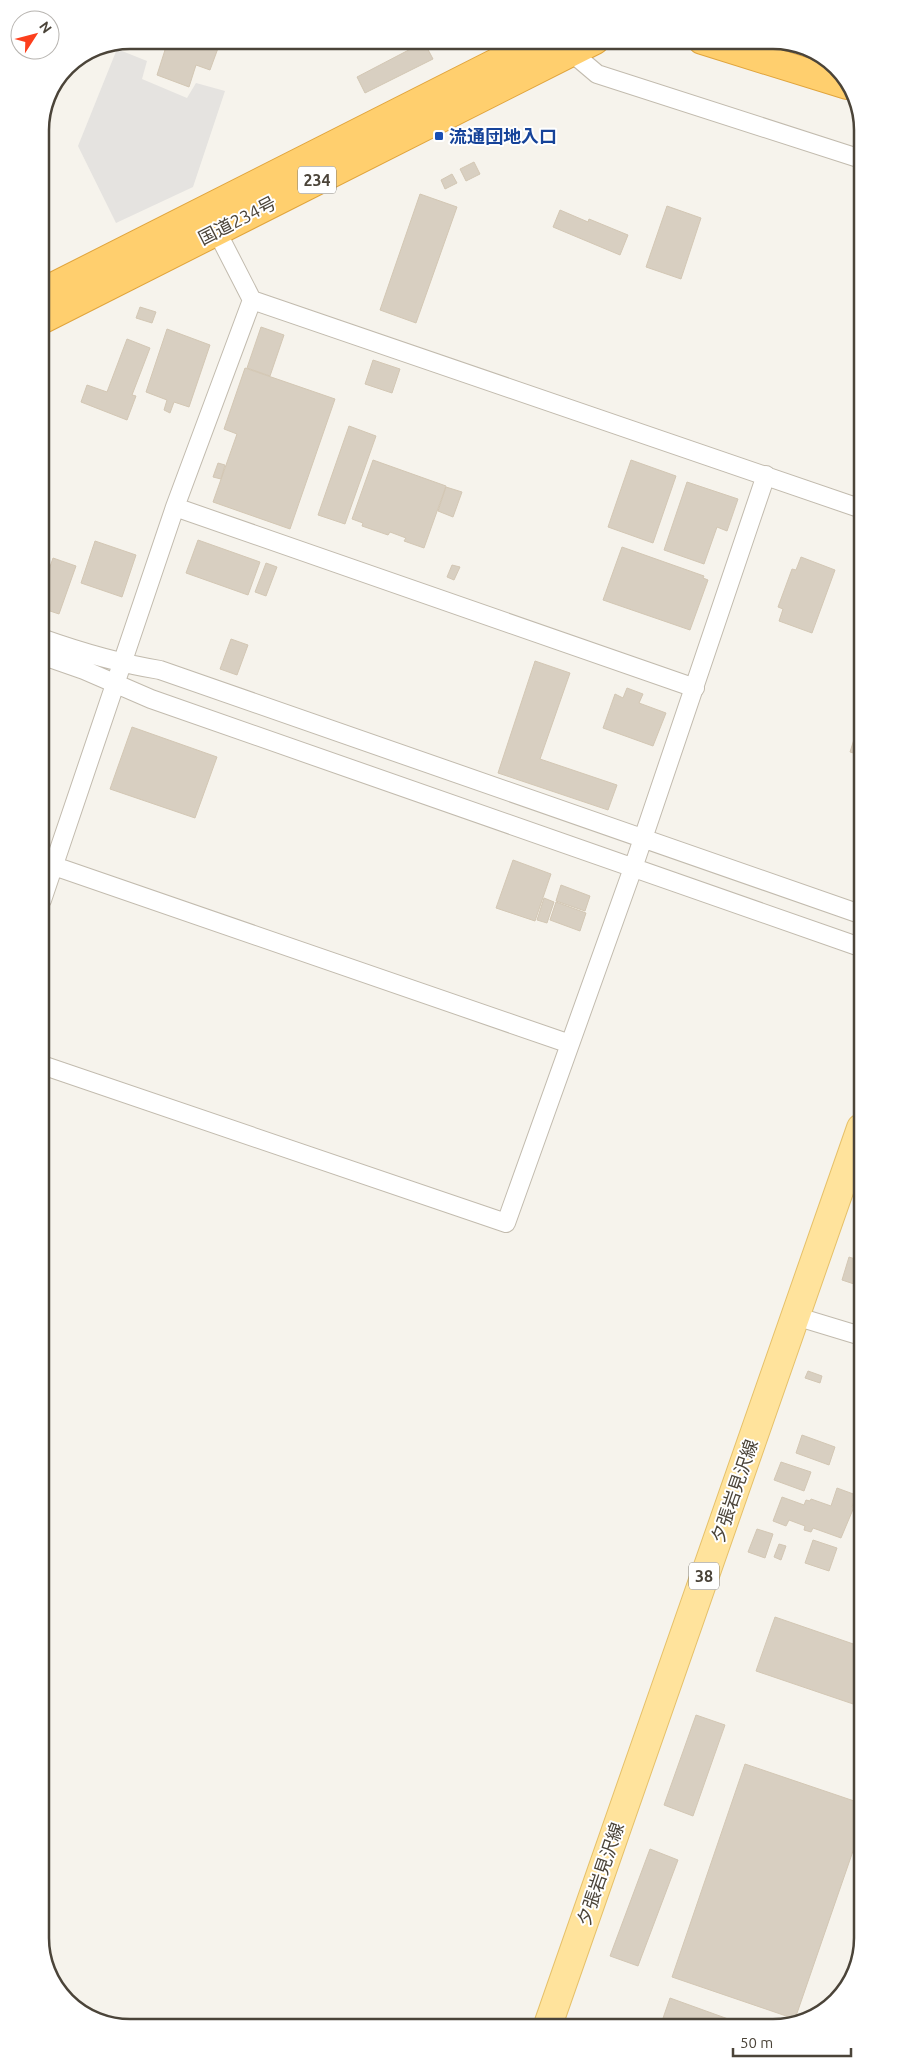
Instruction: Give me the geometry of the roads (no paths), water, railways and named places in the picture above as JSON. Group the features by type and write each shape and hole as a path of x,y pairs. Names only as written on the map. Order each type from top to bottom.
{"highway":[{"name":"国道234号","path":"49,315 211,220 524,49"},
{"name":"国道234号","path":"49,290 211,220 566,49"},
{"path":"731,49 840,83"}],"main road":[{"name":"夕張岩見沢線","path":"550,2019 854,1148"}],"street":[{"path":"580,49 597,74 854,157"},
{"path":"211,220 252,300 854,506"},
{"path":"49,880 175,507 252,300"},
{"path":"49,1067 506,1223 633,868 766,475"},
{"path":"175,507 695,688"},
{"path":"49,641 87,655 122,664 160,670 854,912"},
{"path":"49,658 151,699 854,945"},
{"path":"54,866 570,1044"},
{"path":"795,1316 854,1334"}],"place":[{"name":"流通団地入口","path":"439,136"}]}
